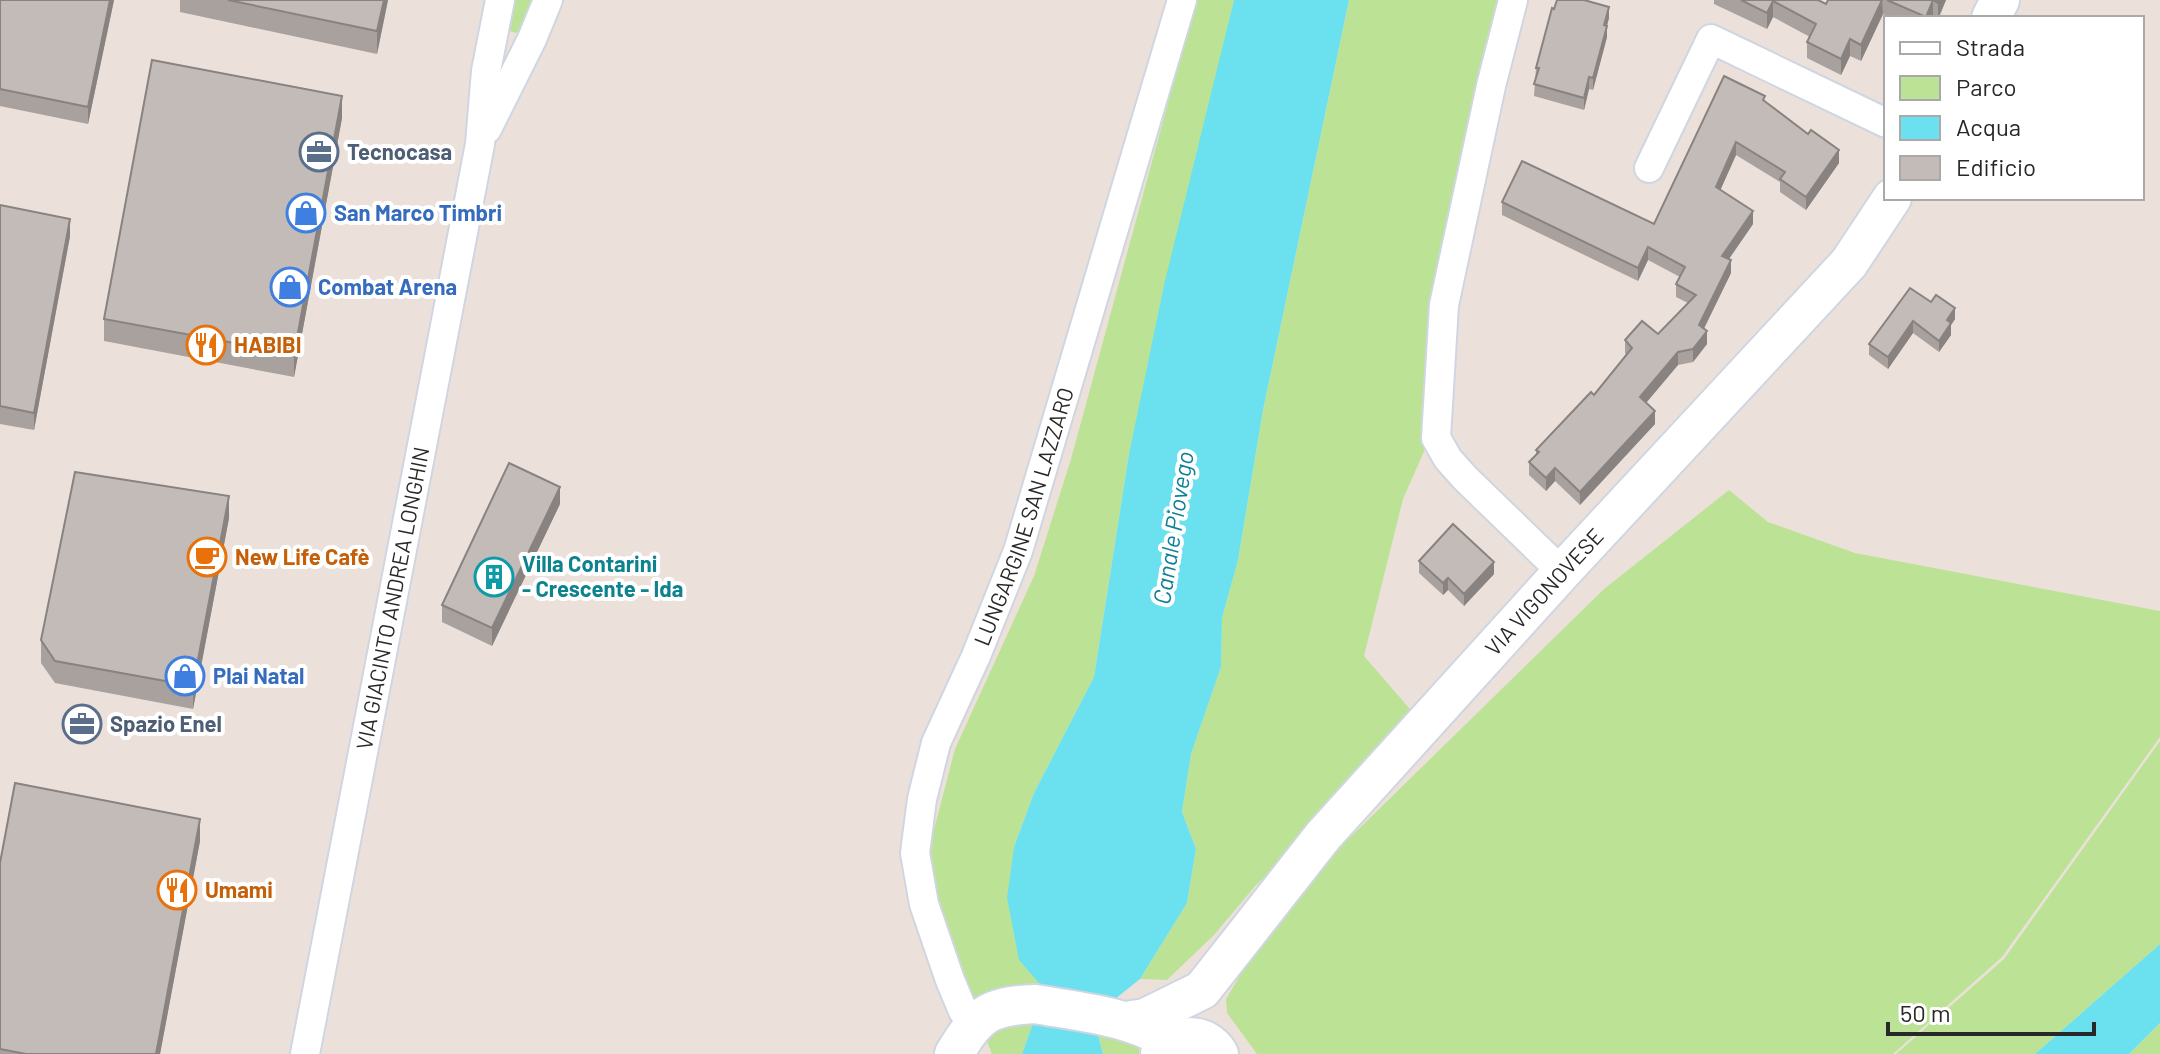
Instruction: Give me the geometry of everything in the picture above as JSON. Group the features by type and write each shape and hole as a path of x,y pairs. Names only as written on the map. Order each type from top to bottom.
{"main road":[{"name":"VIA VIGONOVESE","path":"1169,1045 1179,1015 1323,836 1562,572 1849,263 1891,200"},
{"path":"1114,1019 1145,1018 1195,994 1219,1051"},
{"path":"963,1040 984,1014 997,1009 1035,1004 1114,1019 1155,1031 1169,1045 1189,1036 1203,1039 1219,1051"}],"street":[{"name":"VIA GIACINTO ANDREA LONGHIN","path":"305,1054 480,144 486,71 500,0"},
{"name":"VIA GIACINTO ANDREA LONGHIN","path":"480,144 548,0"},
{"name":"LUNGARGINE SAN LAZZARO","path":"963,1040 963,1011 924,904 915,853 922,799 936,743 976,656 1018,551 1182,0"},
{"path":"1513,0 1484,117 1444,305 1436,438 1448,459 1465,478 1562,572"},
{"path":"1649,168 1711,39 1884,122"}],"green space":[{"path":"511,0 533,0 522,27 516,33 507,30"},
{"path":"1196,0 1234,0 1129,454 1094,677 1034,793 1014,847 1045,990 1022,1054 992,1054 953,956 926,860 955,749 1034,576 1071,459"},
{"path":"1349,0 1522,0 1430,438 1403,499 1364,656 1429,731 1256,885 1214,935 1167,980 1140,979 1187,903 1196,849 1182,812 1191,754 1221,667 1222,618 1238,560 1263,410"},
{"path":"1729,490 1768,522 1855,553 2160,611 2160,737 2002,957 1893,1054 1257,1054 1227,1013 1226,999 1283,903 1604,589"},
{"path":"2160,741 2160,944 2035,1054 1896,1054 2004,959"},
{"path":"2160,1023 2160,1054 2129,1054"},
{"path":"1098,1035 1139,1044 1139,1054 1103,1054"}],"water":[{"name":"Canale Piovego","path":"1234,0 1349,0 1263,410 1238,560 1222,618 1221,667 1191,754 1182,812 1196,849 1187,903 1140,979 1115,999 1093,996 1088,1022 1098,1035 1103,1054 1022,1054 1045,990 1019,960 1007,898 1014,847 1034,793 1094,677 1129,454 1164,285"},
{"path":"2160,944 2160,1023 2129,1054 2035,1054"}],"building":[{"path":"0,0 110,0 88,107 0,89"},
{"path":"228,0 384,0 377,31"},
{"path":"1557,0 1584,0 1609,7 1593,78 1589,77 1584,98 1534,84 1552,8"},
{"path":"1741,0 1818,0 1826,4 1828,0 1882,0 1861,45 1850,39 1841,59 1807,42 1816,24 1773,1 1767,13"},
{"path":"1887,0 1933,0 1924,16"},
{"path":"152,60 342,96 294,354 104,319"},
{"path":"1724,76 1765,96 1763,100 1808,134 1811,130 1839,150 1806,197 1780,179 1785,172 1736,142 1716,187 1753,211 1722,256 1731,260 1699,325 1707,331 1693,349 1678,352 1640,397 1655,411 1580,492 1555,468 1546,478 1529,462 1539,452 1536,450 1591,392 1594,395 1632,348 1625,340 1642,321 1658,334 1696,295 1676,284 1685,267 1648,247 1638,268 1502,202 1522,161 1654,224"},
{"path":"0,205 70,219 34,413 0,406"},
{"path":"1910,288 1931,302 1936,295 1955,308 1947,320 1951,323 1939,341 1913,321 1888,357 1869,344"},
{"name":"Villa Contarini - Crescente - Ida","path":"509,463 560,487 492,628 442,605"},
{"path":"75,472 229,496 193,686 55,661 41,640"},
{"path":"1453,524 1494,562 1464,594 1448,578 1443,583 1419,561"},
{"path":"15,783 200,819 156,1054 26,1054 0,1049 0,863"}],"place":[{"name":"Tecnocasa","path":"319,152"},
{"name":"San Marco Timbri","path":"306,213"},
{"name":"Combat Arena","path":"290,287"},
{"name":"HABIBI","path":"206,345"},
{"name":"New Life Cafè","path":"207,557"},
{"name":"Villa Contarini - Crescente - Ida","path":"494,577"},
{"name":"Plai Natal","path":"185,676"},
{"name":"Spazio Enel","path":"82,724"},
{"name":"Umami","path":"177,890"}]}
